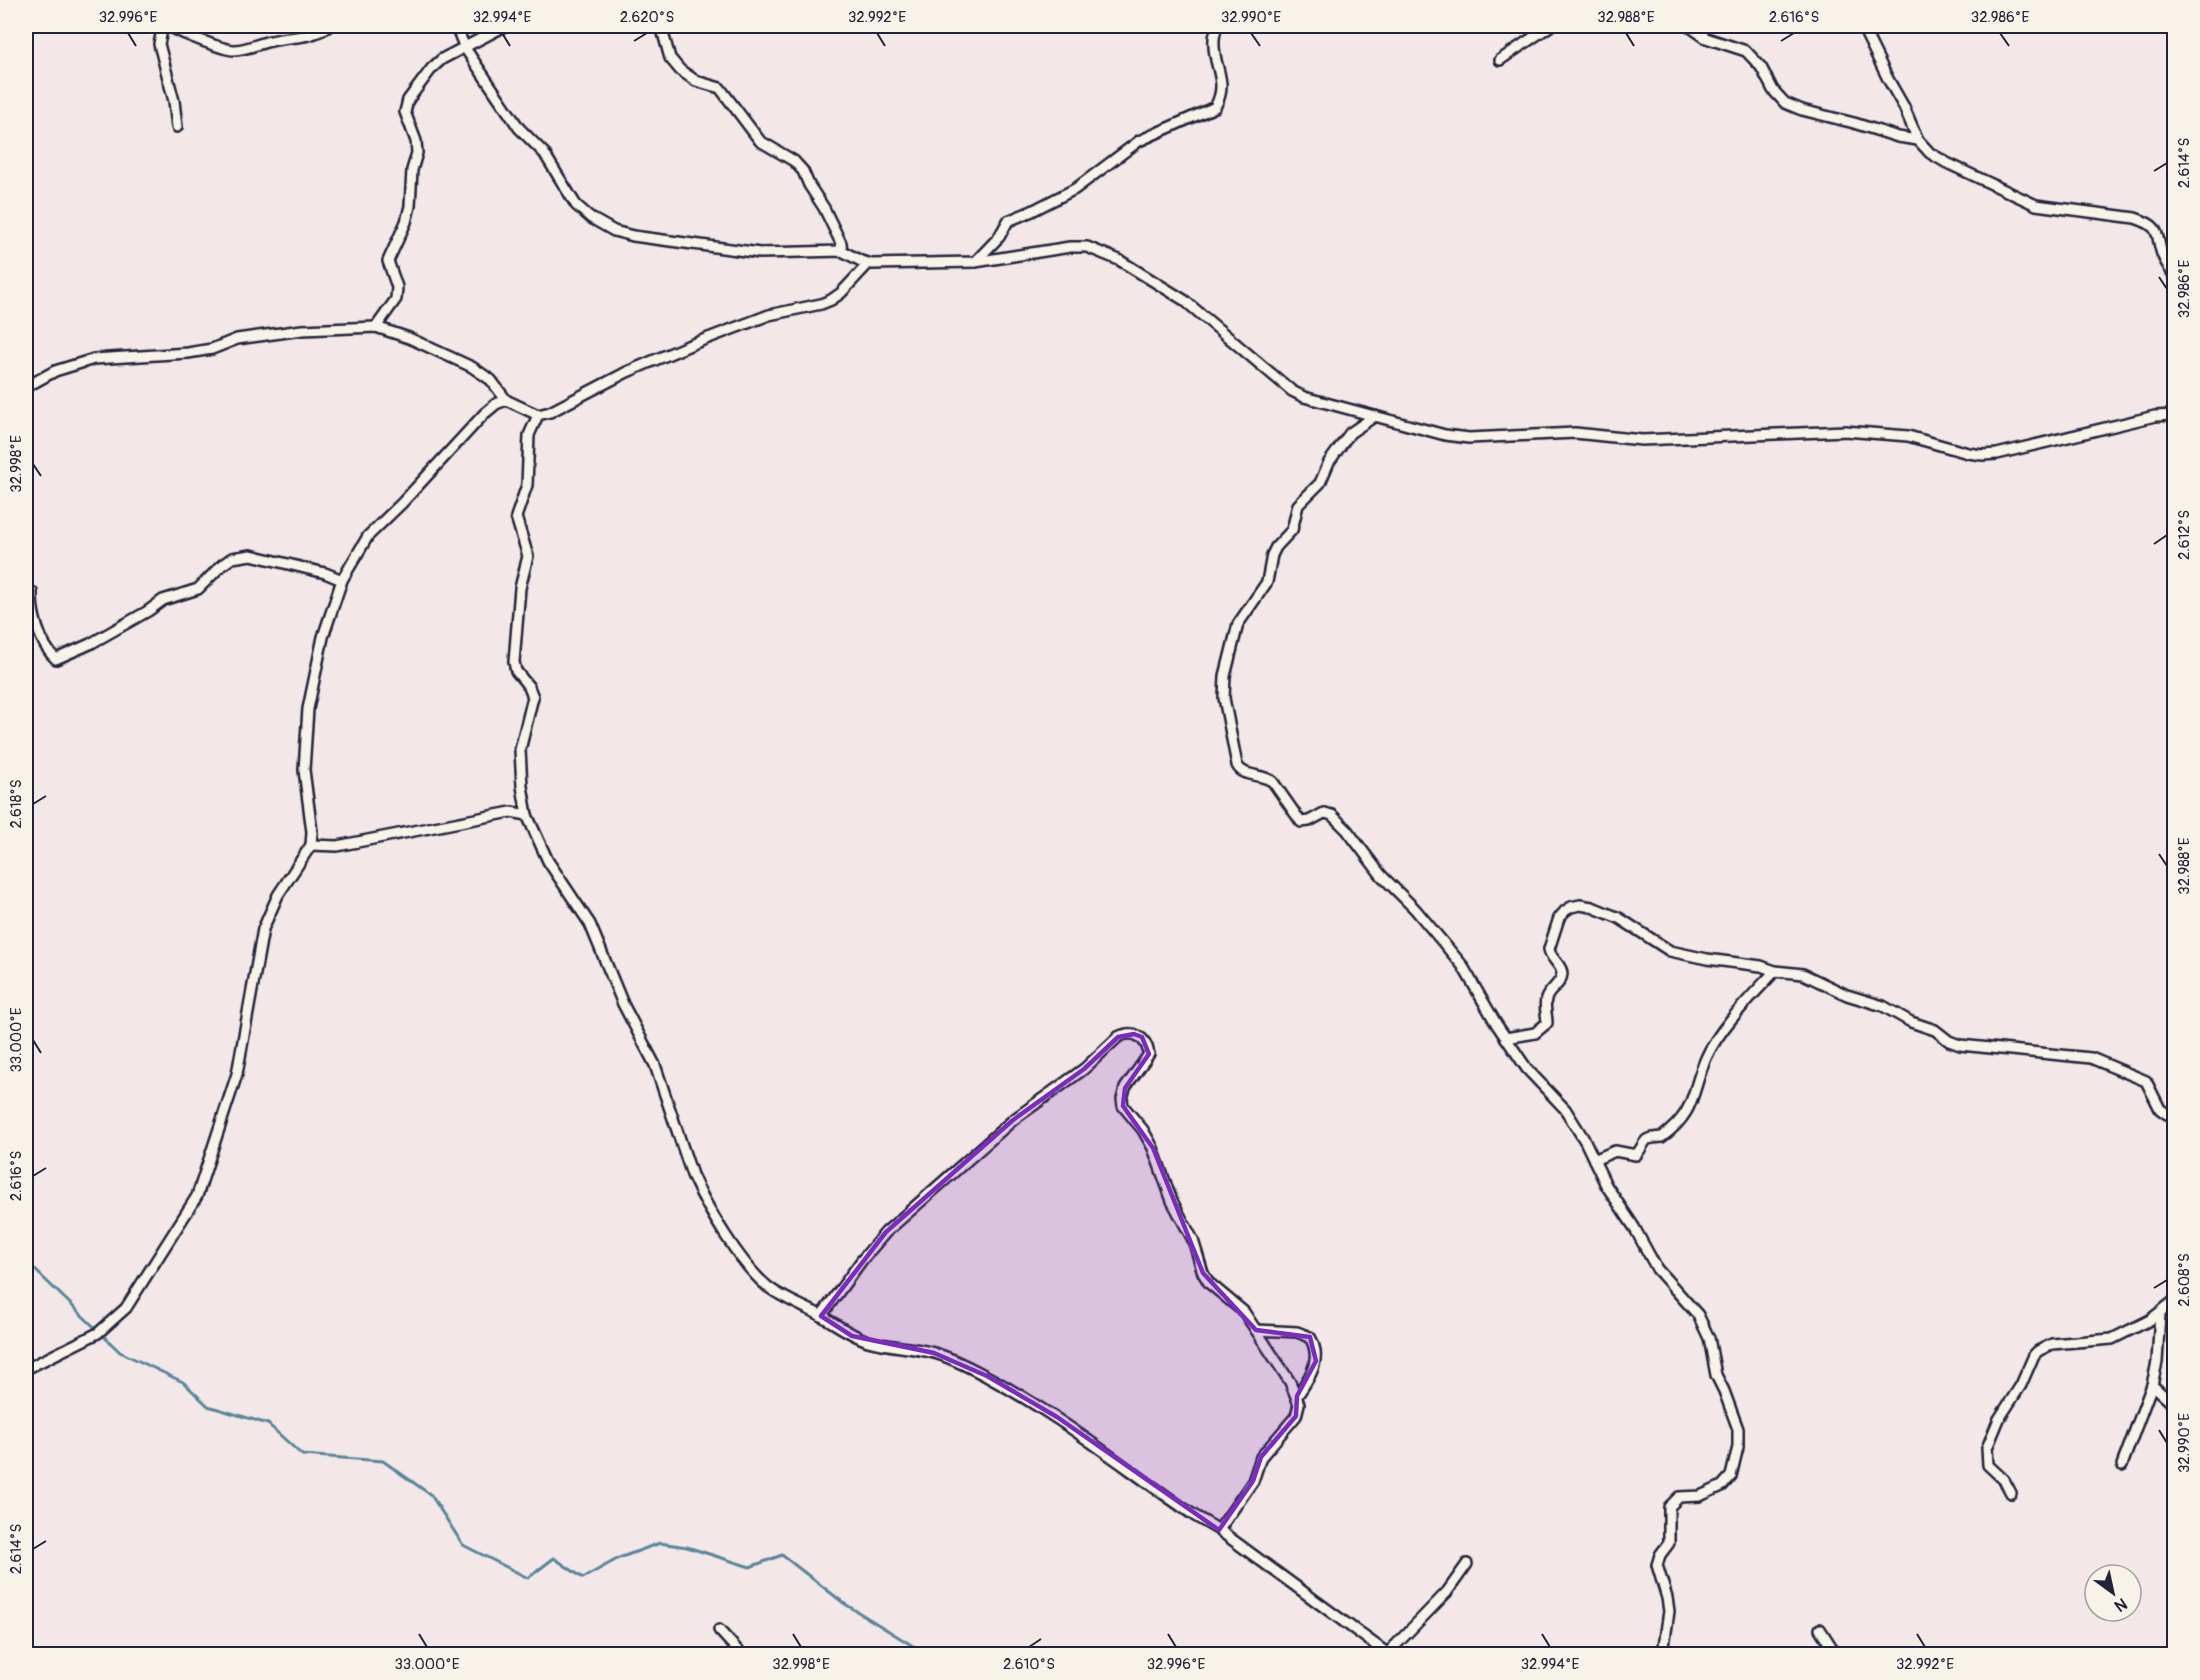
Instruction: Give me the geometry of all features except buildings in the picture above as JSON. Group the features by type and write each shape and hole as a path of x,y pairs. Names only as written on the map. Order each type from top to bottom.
{"street":[{"path":"163,26 159,44 174,101 177,127"},
{"path":"169,26 217,46 234,50 270,41 304,37 329,26"},
{"path":"456,26 465,48 519,128 544,153 576,205 591,218 614,231 633,236 760,253 842,251 868,264 975,262 1070,247 1087,247 1119,260 1184,300 1292,391 1304,397 1461,438 1575,434 1642,440 1845,431 1908,436 1983,455 1997,454 2155,416 2175,415"},
{"path":"376,327 396,299 397,287 388,261 406,222 410,206 412,170 417,153 416,141 405,112 406,104 438,63 506,26"},
{"path":"661,26 670,58 680,70 696,81 720,88 760,141 794,161 803,171 824,208 841,243 842,251"},
{"path":"975,262 992,246 1008,220 1032,211 1075,189 1139,141 1215,107 1221,96 1222,86 1214,40 1217,26"},
{"path":"1500,60 1550,26"},
{"path":"1689,26 1706,38 1746,51 1761,67 1773,90 1785,103 1802,110 1898,137 1918,140"},
{"path":"1862,26 1904,106 1918,140 1930,153 2036,205 2094,212 2146,222 2153,226 2159,235 2162,254 2175,275"},
{"path":"26,387 55,371 94,359 188,353 212,349 237,339 302,330 376,327 409,338 472,367 491,380 506,400 538,415 550,412 627,372 690,345 769,315 814,306 831,300 841,293 868,264"},
{"path":"26,1369 98,1333 126,1308 197,1196 237,1074 263,928 278,895 312,845 304,770 308,709 323,638 342,580 368,536 402,503 484,414 496,404 506,400"},
{"path":"538,415 529,435 528,479 516,521 528,551 520,588 514,662 516,671 529,687 533,697 520,750 522,786 527,815 548,861 590,924 623,1004 655,1065 692,1175 710,1212 759,1278 781,1295 821,1316 852,1336 880,1344 934,1353 987,1376 1057,1418 1165,1495 1219,1530 1388,1654 1447,1592 1467,1564"},
{"path":"1375,416 1350,433 1329,462 1320,483 1298,505 1292,530 1276,547 1272,555 1267,582 1238,624 1225,676 1224,698 1237,765 1244,772 1268,778 1273,782 1300,822 1309,821 1324,813 1338,820 1381,875 1416,909 1462,965 1497,1025 1532,1074 1565,1109 1606,1185 1634,1227 1657,1269 1698,1315 1709,1338 1716,1375 1738,1430 1738,1447 1731,1476 1722,1485 1700,1496 1679,1497 1669,1507 1669,1543 1660,1555 1657,1564 1669,1611 1664,1646 1668,1654"},
{"path":"32,592 32,603 44,642 48,652 56,659 90,644 163,600 198,589 232,558 251,555 325,573 342,580"},
{"path":"312,845 337,846 512,812 527,815"},
{"path":"1506,1038 1534,1033 1547,1023 1546,998 1561,978 1562,973 1560,967 1552,959 1549,949 1559,918 1571,907 1580,905 1604,910 1670,951 1803,974 1847,995 1877,1004 1911,1022 1935,1030 1949,1041 1959,1045 2091,1058 2146,1082 2162,1111 2175,1115"},
{"path":"1594,1160 1615,1151 1636,1155 1645,1140 1662,1137 1678,1122 1694,1100 1706,1058 1715,1043 1775,970"},
{"path":"821,1316 862,1260 886,1232 1013,1120 1084,1069 1118,1037 1123,1034 1142,1037 1147,1044 1149,1054 1125,1088 1123,1106 1143,1130 1153,1148 1172,1201 1193,1240 1203,1273 1218,1291 1237,1305 1256,1330 1297,1396 1299,1411 1261,1456 1252,1481 1219,1530"},
{"path":"2011,1493 2004,1480 1988,1465 1987,1449 1999,1419 2021,1384 2034,1355 2042,1348 2052,1344 2112,1340 2160,1313 2175,1301"},
{"path":"2122,1465 2152,1385 2157,1362 2160,1313"},
{"path":"1256,1330 1297,1332 1310,1337 1316,1354 1315,1366 1297,1396"},
{"path":"2152,1385 2175,1406"},
{"path":"1820,1629 1836,1654"},
{"path":"719,1630 741,1654"}],"highlighted area":[{"path":"1134,1034 1142,1037 1149,1054 1125,1088 1123,1106 1153,1148 1203,1273 1256,1330 1310,1337 1316,1361 1297,1396 1296,1416 1261,1457 1253,1481 1219,1530 1057,1417 987,1376 934,1353 852,1336 821,1316 886,1232 1013,1120 1084,1069 1118,1037"}],"waterway":[{"path":"26,1258 30,1265 120,1352 183,1382 208,1406 268,1424 302,1455 383,1461 431,1495 463,1545 528,1578 554,1558 583,1578 619,1558 660,1543 687,1547 750,1567 782,1555 845,1604 926,1654"}]}
